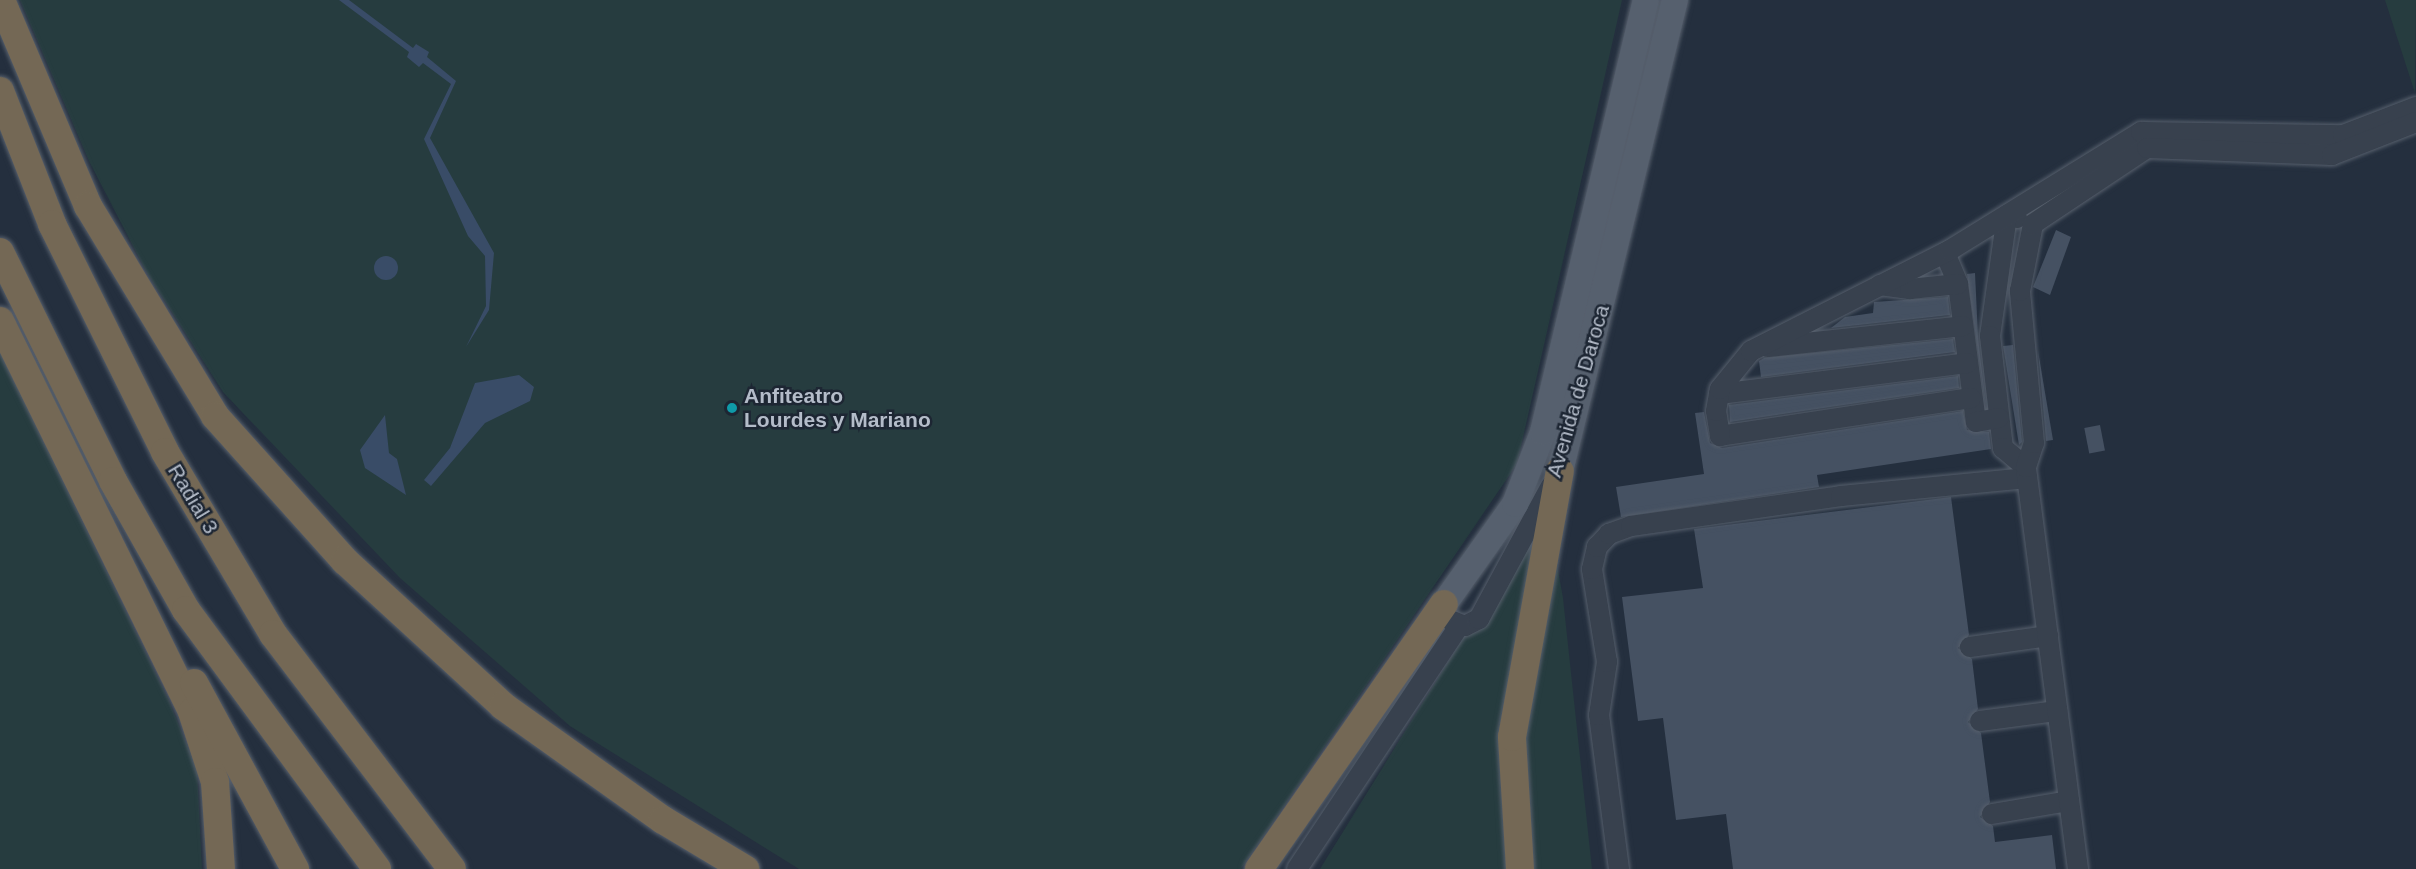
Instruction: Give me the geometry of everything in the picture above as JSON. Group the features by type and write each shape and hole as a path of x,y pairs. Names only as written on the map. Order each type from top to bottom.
{"highway":[{"path":"1,0 88,206 215,416 345,561 502,706 663,820 745,869"},
{"name":"Radial 3","path":"0,91 52,224 165,452 273,634 452,869"},
{"path":"0,252 113,481 186,610 376,869"},
{"path":"0,321 192,712 215,782 221,869"},
{"path":"1520,869 1512,737 1560,471"},
{"path":"84,495 224,734 295,869"},
{"path":"1258,869 1346,744 1452,614"}],"main road":[{"name":"Avenida de Daroca","path":"1452,614 1515,504 1543,432 1646,0"},
{"name":"Avenida de Daroca","path":"1560,471 1675,0"}],"street":[{"path":"1971,398 1720,436 1719,394 1736,364 1755,349 1945,253 2141,132 2343,135 2416,107"},
{"path":"2078,869 2026,473 2034,443 2020,291 2033,224 2147,148 2332,155 2416,122"},
{"path":"2007,215 2033,224"},
{"path":"2007,215 2007,238 1990,313 2003,448 2026,473"},
{"path":"1945,253 1958,284 1971,398 1976,422 1999,418"},
{"path":"1880,285 1910,289 1958,284"},
{"path":"1755,349 1963,326"},
{"path":"1719,394 1967,363"},
{"name":"Avenida de Daroca","path":"1452,614 1479,619 1560,471"},
{"path":"1619,869 1599,715 1607,662 1592,569 1597,547 1609,534 1631,526 1830,497 2026,473"},
{"path":"1297,869 1452,614"},
{"path":"1970,647 2048,636"},
{"path":"1980,721 2057,711"},
{"path":"1992,814 2069,801"}],"green space":[{"path":"20,0 1622,0 1517,464 1241,869 799,869 570,726 400,578 223,392 147,273 89,161"},
{"path":"2385,0 2416,0 2415,93"},
{"path":"0,352 169,701 197,770 202,869 0,869"},
{"path":"1546,503 1563,598 1592,869 1320,869"}],"water":[{"path":"339,0 349,0 413,48 416,44 429,52 427,57 456,81 430,138 494,253 489,310 466,347 486,306 485,256 468,236 424,139 451,84 423,63 419,67 407,57 409,52"},
{"path":"386,256 395,259 398,268 395,277 386,280 377,277 374,268 377,259"},
{"path":"519,375 534,387 530,401 485,423 431,486 424,480 450,448 475,383"},
{"path":"385,415 389,453 397,459 406,495 365,468 360,450"}],"building":[{"path":"2056,230 2071,237 2050,295 2033,287"},
{"path":"1975,273 1978,337 1986,408 1967,274"},
{"path":"1948,297 1950,315 1831,328 1845,317 1873,313 1874,302"},
{"path":"1953,339 1955,352 1761,377 1759,361 1764,358"},
{"path":"2013,345 2022,442 2019,445 2003,346"},
{"path":"2038,351 2053,440 2046,441"},
{"path":"1958,376 1959,388 1730,422 1729,405"},
{"path":"1963,411 1967,430 1989,432 1991,449 1817,475 1819,487 1621,517 1616,487 1704,474 1695,413 1704,412 1710,443 1722,448"},
{"path":"2100,425 2105,451 2089,454 2084,428"},
{"path":"1951,497 1969,635 1958,648 1972,659 1978,709 1968,722 1981,733 1990,802 1980,817 1993,826 1995,842 2052,835 2056,869 1733,869 1726,814 1676,820 1663,718 1638,721 1622,597 1703,588 1694,529"}],"place":[{"name":"Anfiteatro Lourdes y Mariano","path":"732,408"}]}
